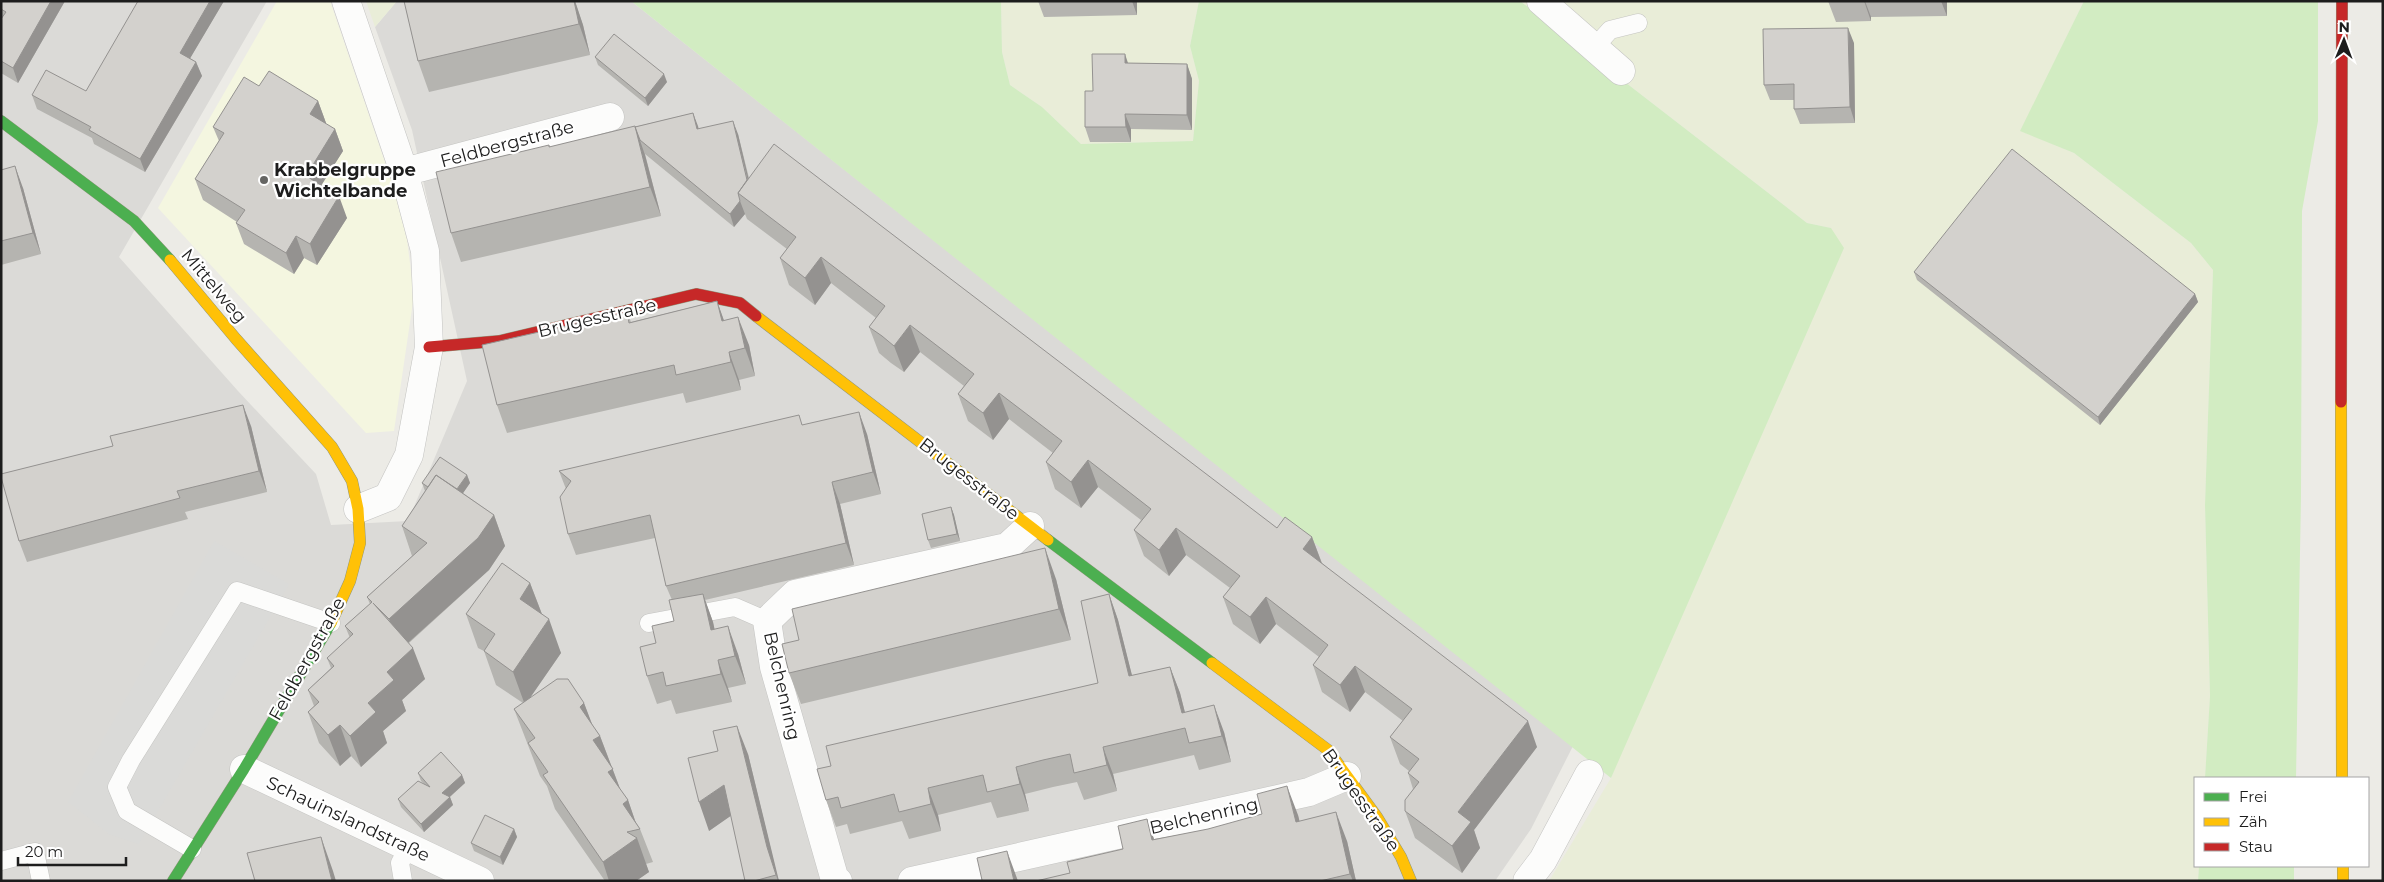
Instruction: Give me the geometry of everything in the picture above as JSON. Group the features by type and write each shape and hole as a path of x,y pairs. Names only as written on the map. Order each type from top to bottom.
{"main road":[{"path":"2342,1 2340,618 2342,777"},
{"name":"Mittelweg","path":"1,122 134,221 188,279 236,338 332,448 352,481 358,509"},
{"name":"Brugesstraße","path":"429,347 499,341 696,294 740,303 1030,526 1328,750 1377,817 1401,857 1411,881"},
{"name":"Feldbergstraße","path":"173,881 244,769 331,623 350,581 360,543 358,509"},
{"path":"2343,867 2343,881"}],"street":[{"path":"346,1 404,172 425,251 429,347 410,455 388,497 358,509"},
{"path":"1541,1 1621,71"},
{"name":"Feldbergstraße","path":"404,172 610,117"},
{"name":"Belchenring","path":"838,881 835,880 781,694 769,642 767,621 795,594 1007,547 1030,526"},
{"name":"Schauinslandstraße","path":"244,769 480,881"},
{"path":"1527,881 1543,860 1589,774"},
{"name":"Belchenring","path":"912,881 1309,792 1347,776"}],"lane":[{"path":"1595,47 1610,30 1638,24"},
{"path":"192,849 127,811 117,787 136,751 237,591 331,623"},
{"path":"649,623 735,607 767,621"},
{"path":"403,881 400,863 408,848"},
{"path":"1,861 34,852 42,881"}],"shaded area":[{"path":"1,1 267,1 119,257 238,391 316,474 331,525 408,521 467,381 412,130 375,27 397,1 631,1 1573,746 1531,829 1495,881 1,881"},
{"path":"277,1 330,1 393,186 407,240 414,295 394,431 366,433 158,208"},
{"path":"366,1 397,1 375,27"},
{"path":"1001,1 1199,1 1190,46 1199,81 1193,141 1081,144 1042,107 1010,85 1002,52"},
{"path":"1520,1 2084,1 2021,131 2074,153 2191,243 2213,270 2205,505 2210,697 2205,777 2194,777 2194,867 2199,867 2198,881 1549,881 1611,778 1831,228 1807,223"},
{"path":"214,541 289,584 139,844 109,834 68,802"}],"green space":[{"path":"631,1 1001,1 1002,52 1010,85 1042,107 1081,144 1193,141 1199,81 1190,46 1199,1 1520,1 1807,223 1831,228 1844,248 1611,778"},
{"path":"2084,1 2318,1 2318,121 2302,211 2301,496 2296,777 2205,777 2210,696 2205,505 2213,270 2191,243 2074,153 2020,131"},
{"path":"2199,867 2294,867 2294,881 2198,881"}],"building":[{"path":"1,1 51,1 13,68 1,61 1,19 6,12 1,9"},
{"path":"138,1 210,1 180,53 196,62 140,159 89,130 91,127 32,95 46,70 86,91"},
{"path":"404,1 574,1 579,24 418,61"},
{"path":"1848,28 1850,107 1794,109 1794,84 1764,85 1763,29"},
{"path":"614,34 664,74 645,98 595,57"},
{"path":"1092,54 1125,54 1125,63 1187,64 1187,115 1125,114 1126,127 1085,127 1085,91 1093,91"},
{"name":"Krabbelgruppe Wichtelbande","path":"269,71 318,101 310,114 335,129 306,176 339,196 310,244 296,236 286,253 236,223 245,210 195,179 224,133 213,127 244,77 259,86"},
{"path":"693,113 697,129 733,121 747,180 738,193 740,201 730,214 640,140 635,127"},
{"path":"635,126 650,187 451,233 436,172"},
{"path":"774,144 1277,528 1285,517 1312,537 1303,549 1528,721 1458,812 1471,822 1452,846 1405,811 1405,800 1419,782 1408,773 1419,759 1390,737 1412,709 1355,666 1340,685 1313,665 1328,645 1266,597 1250,617 1223,597 1240,576 1176,528 1159,550 1134,530 1151,509 1088,460 1071,482 1046,462 1062,441 999,393 983,413 958,394 974,374 910,325 894,346 869,327 885,306 821,257 805,278 780,258 796,237 738,193"},
{"path":"2012,149 2195,294 2098,417 1914,272"},
{"path":"15,166 33,233 1,241 1,170"},
{"path":"717,301 722,321 738,317 745,348 729,352 731,362 676,375 674,365 497,405 482,345 627,312 629,323"},
{"path":"243,405 259,471 177,491 180,498 19,541 1,474 113,446 110,436"},
{"path":"859,412 873,472 832,482 846,543 666,586 650,515 568,534 560,497 571,481 559,471 799,415 802,425"},
{"path":"440,457 467,475 457,489 436,475 428,487 422,483"},
{"path":"436,475 494,515 478,538 389,619 373,603 413,648 387,672 394,680 368,703 376,712 350,736 340,725 328,735 308,712 319,702 308,690 334,666 327,658 353,634 345,626 372,602 367,597 427,543 402,526"},
{"path":"951,507 957,534 928,540 922,514"},
{"path":"1045,548 1059,609 789,673 782,644 799,640 792,609"},
{"path":"502,563 530,583 520,599 549,619 513,672 484,651 495,634 466,614"},
{"path":"703,594 711,630 728,626 735,656 718,660 721,674 666,686 663,672 647,676 640,647 656,643 652,626 674,621 669,600"},
{"path":"1109,594 1129,676 1170,667 1182,713 1214,705 1222,736 1189,743 1185,728 1103,747 1107,765 1074,773 1070,754 1043,760 1016,767 1020,784 987,792 983,775 928,788 931,804 899,812 894,794 841,808 838,797 826,800 817,769 831,766 826,746 1098,683 1081,601"},
{"path":"557,679 568,679 584,703 580,707 600,736 593,740 613,769 608,772 628,800 623,804 640,829 627,832 637,838 603,862 543,775 548,772 528,743 535,738 514,709"},
{"path":"737,726 767,847 776,875 754,881 745,881 724,785 699,802 688,758 718,751 713,731"},
{"path":"441,752 462,775 442,793 450,797 421,824 398,799 418,781 430,787 418,773"},
{"path":"1287,786 1296,822 1336,812 1350,874 1320,881 1036,881 1070,873 1067,862 1123,849 1118,826 1147,819 1152,840 1208,829 1262,814 1257,794"},
{"path":"485,815 514,829 500,857 471,843"},
{"path":"321,837 332,881 255,881 247,853"},
{"path":"1007,851 1014,881 981,881 977,858"}],"traffic: fast":[{"path":"1,121 134,221 170,260"},
{"path":"1048,540 1212,663"},
{"path":"173,881 244,769 331,623"}],"traffic: slow":[{"path":"170,260 236,339 332,447 352,481 358,509 360,543 350,581 331,623"},
{"path":"756,316 1048,540"},
{"path":"2341,402 2342,777"},
{"path":"1212,663 1328,750 1377,817 1401,857 1411,881"},
{"path":"2343,867 2343,881"}],"traffic: jam":[{"path":"2341,402 2342,1"},
{"path":"429,347 499,341 696,294 740,303 756,316"}],"place":[{"name":"Krabbelgruppe Wichtelbande","path":"264,180"}]}
